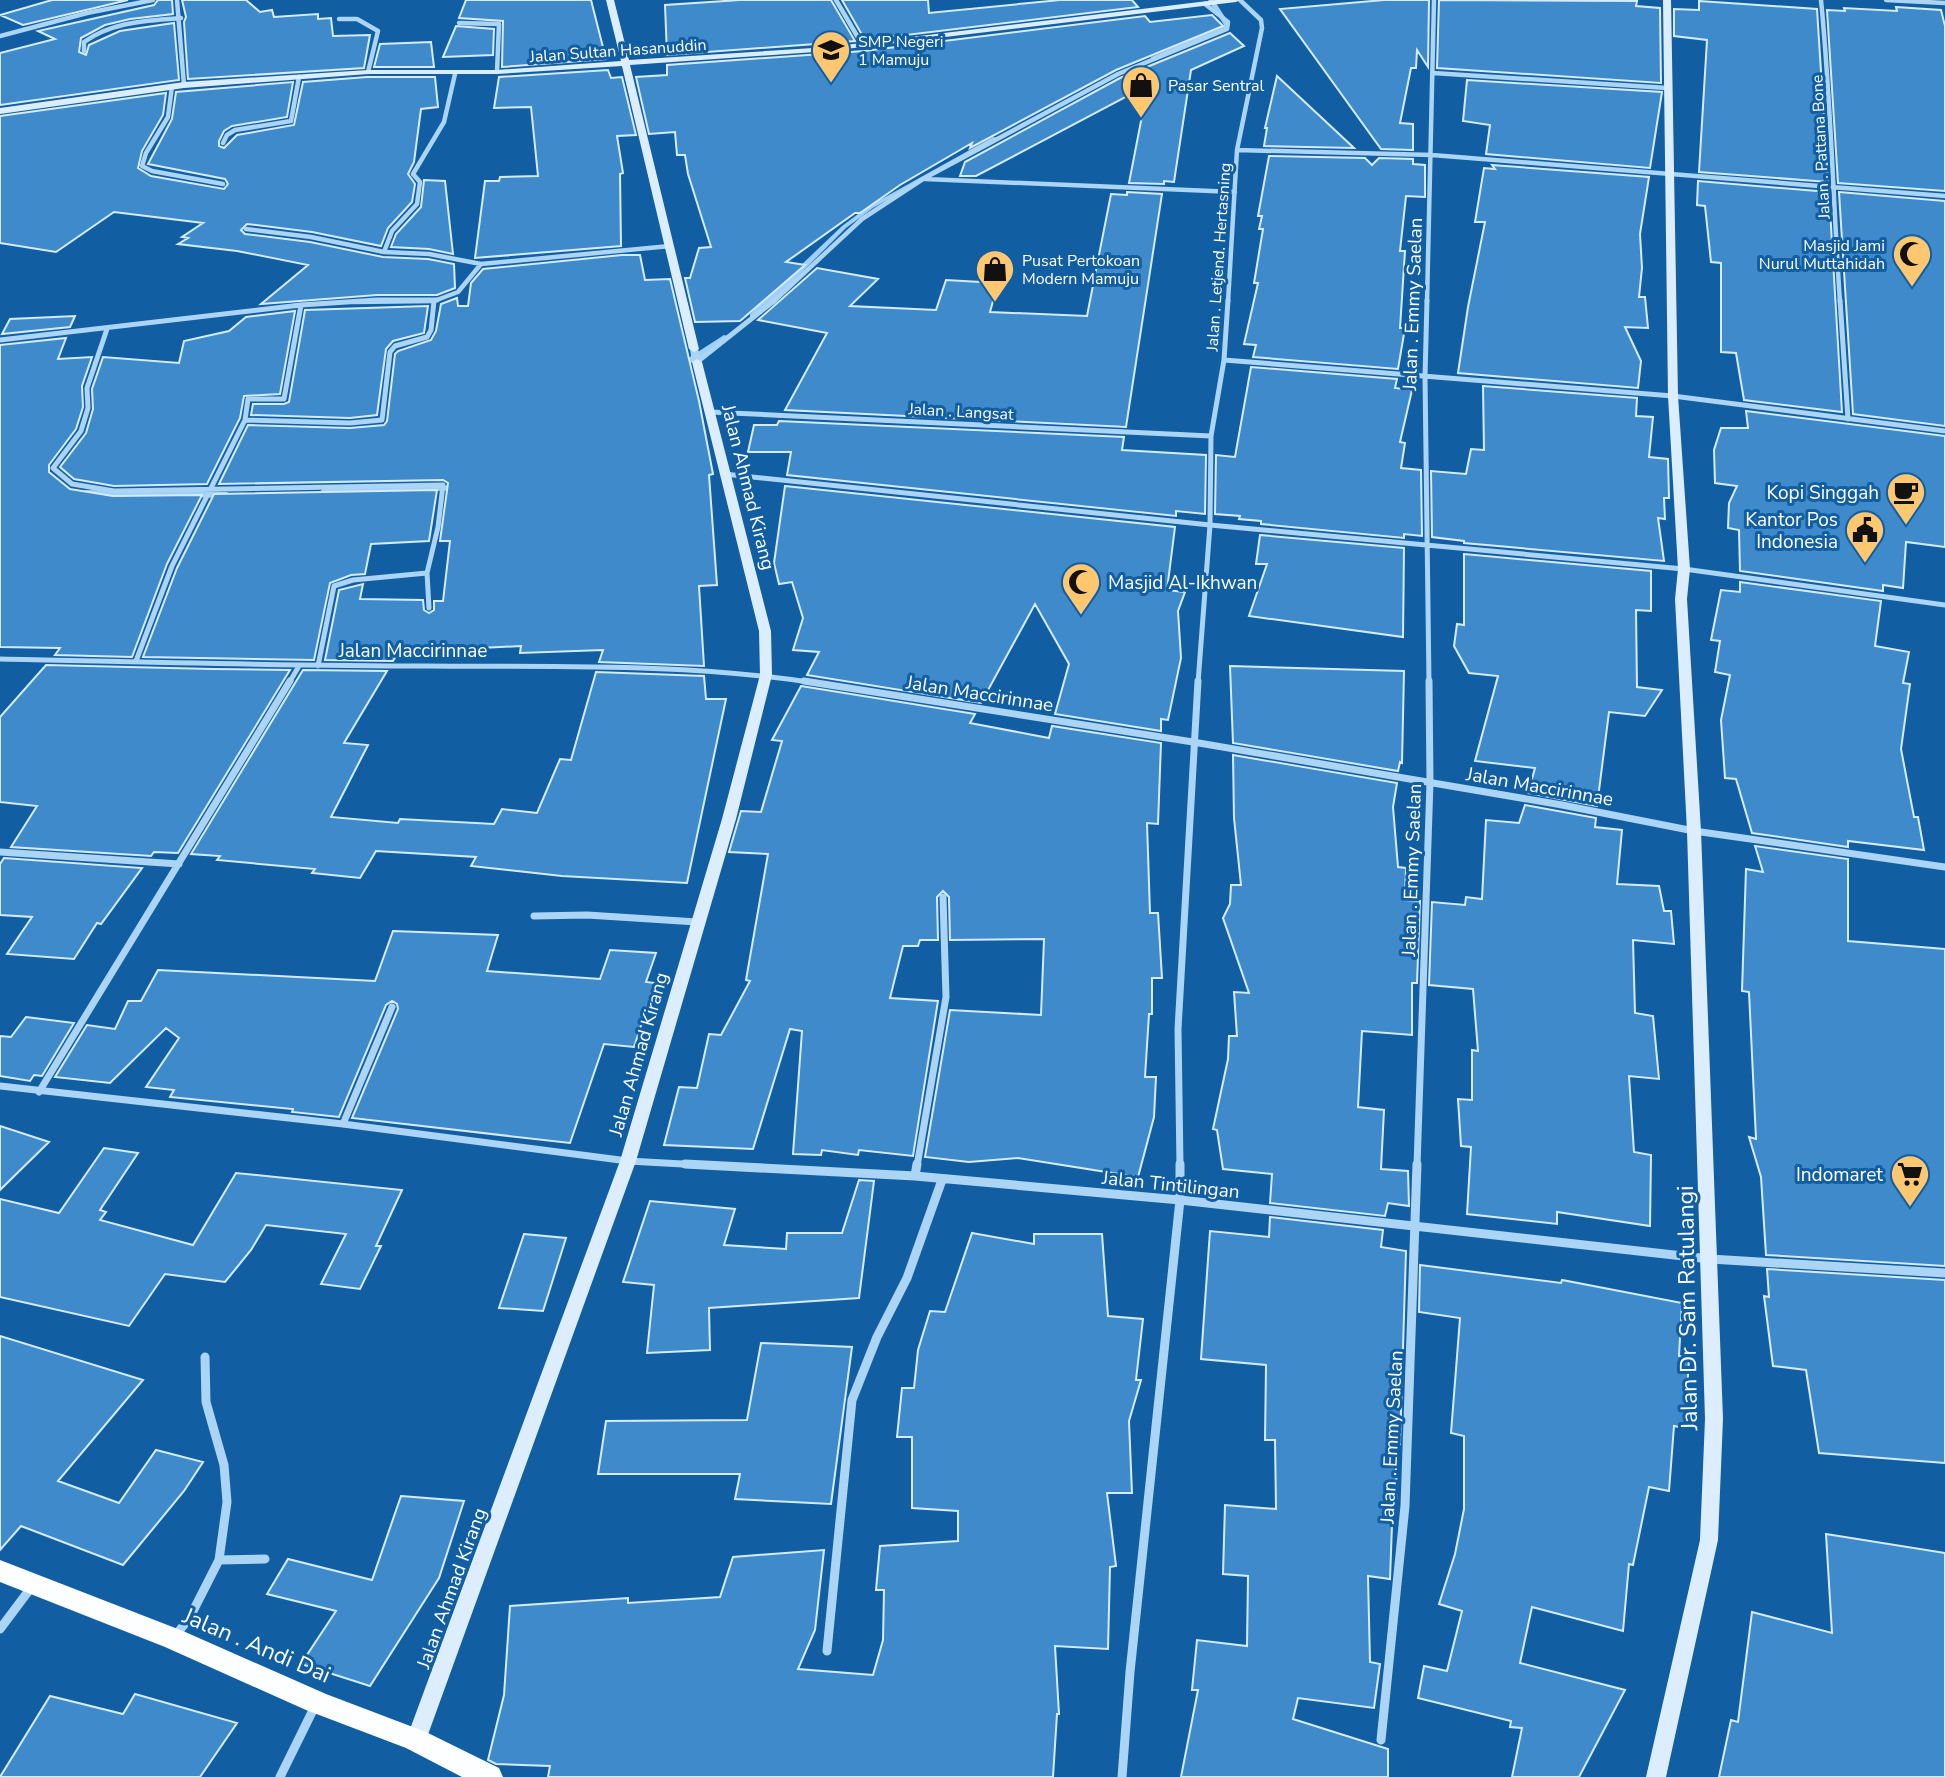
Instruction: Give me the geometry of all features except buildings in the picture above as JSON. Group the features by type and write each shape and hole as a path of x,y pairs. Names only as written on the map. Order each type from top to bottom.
{"highway":[{"name":"Jalan . Andi Dai","path":"0,1571 174,1639 316,1702 416,1740 489,1777"}],"main road":[{"path":"610,0 694,349"},
{"name":"Jalan Sultan Hasanuddin","path":"0,111 184,85 368,72 455,74 625,65 863,46 1238,0"},
{"name":"Jalan Dr. Sam Ratulangi","path":"1656,1777 1709,1540 1714,1419 1693,831 1681,599 1684,569 1673,396 1667,0"},
{"name":"Jalan Ahmad Kirang","path":"416,1740 628,1161 729,818 765,675 765,631 698,366"}],"street":[{"path":"0,36 153,0"},
{"path":"177,0 181,18 184,85"},
{"path":"836,0 863,46"},
{"name":"Jalan . Letjend. Hertasning","path":"1122,1777 1132,1658 1181,1200 1178,1029 1193,742 1210,525 1212,436 1224,360 1237,150 1262,28 1261,20 1238,0"},
{"name":"Jalan . Emmy Saelan","path":"1381,1740 1405,1506 1430,783 1425,377 1434,0"},
{"name":"Jalan . Pattana Bone","path":"1821,0 1829,79 1832,185 1848,419"},
{"path":"1886,0 1945,3"},
{"path":"694,349 698,366 759,316 862,219 923,179 1118,75 1227,29 1228,22 1206,4"},
{"path":"84,51 84,42 94,33 124,24 181,18"},
{"path":"340,19 357,19 376,28 378,32 368,72"},
{"path":"459,23 499,24 497,72"},
{"path":"1433,73 1667,88"},
{"path":"384,252 392,232 417,204 420,182 414,174 444,122 455,74"},
{"path":"223,143 227,135 235,130 291,121 299,77"},
{"path":"172,86 168,117 146,153 142,166 223,184"},
{"path":"1237,150 1432,155 1945,196"},
{"path":"923,179 1235,192"},
{"path":"246,229 311,237 384,252 429,254 481,264 670,246"},
{"path":"0,340 301,305 377,300 434,301 458,292 481,264"},
{"path":"245,420 382,420 390,352 394,346 427,337 431,330 434,301"},
{"path":"135,661 173,566 245,420 248,399 284,398 301,305"},
{"path":"107,329 87,388 88,408 81,431 53,468 55,473 72,484 89,489 114,491 443,484 438,527 427,573 429,608"},
{"path":"1224,360 1673,396 1945,431"},
{"name":"Jalan . Langsat","path":"710,412 1212,436"},
{"path":"724,474 1210,525 1684,569 1945,605"},
{"path":"318,666 334,586 353,580 427,573"},
{"name":"Jalan Maccirinnae","path":"0,659 299,666 581,667 765,675 1193,742 1562,805 1693,831 1945,867"},
{"path":"39,1092 299,666"},
{"path":"0,852 179,864"},
{"path":"915,1176 946,997 943,897"},
{"path":"534,916 587,915 697,922"},
{"path":"342,1124 393,1007"},
{"name":"Jalan Tintilingan","path":"0,1086 342,1124 628,1161 915,1176 1181,1200 1710,1259 1945,1273"},
{"path":"827,1651 852,1400 877,1337 907,1278 942,1180"},
{"path":"174,1639 190,1617 219,1560 227,1503 224,1465 206,1402 205,1357"},
{"path":"219,1560 265,1559"},
{"path":"0,1629 33,1585"},
{"path":"280,1777 316,1702"}],"waterway":[{"path":"1153,58 1225,27 1227,25 1211,0"},
{"path":"753,316 844,227 871,207 995,138"},
{"path":"680,366 727,337"},
{"path":"323,492 461,488"},
{"path":"85,493 227,495"}],"place":[{"name":"SMP Negeri 1 Mamuju","path":"831,84"},
{"name":"Pasar Sentral","path":"1141,119"},
{"name":"Masjid Jami Nurul Muttahidah","path":"1912,288"},
{"name":"Pusat Pertokoan Modern Mamuju","path":"995,303"},
{"name":"Kopi Singgah","path":"1906,526"},
{"name":"Kantor Pos Indonesia","path":"1865,564"},
{"name":"Masjid Al-Ikhwan","path":"1081,616"},
{"name":"Indomaret","path":"1910,1208"}]}
